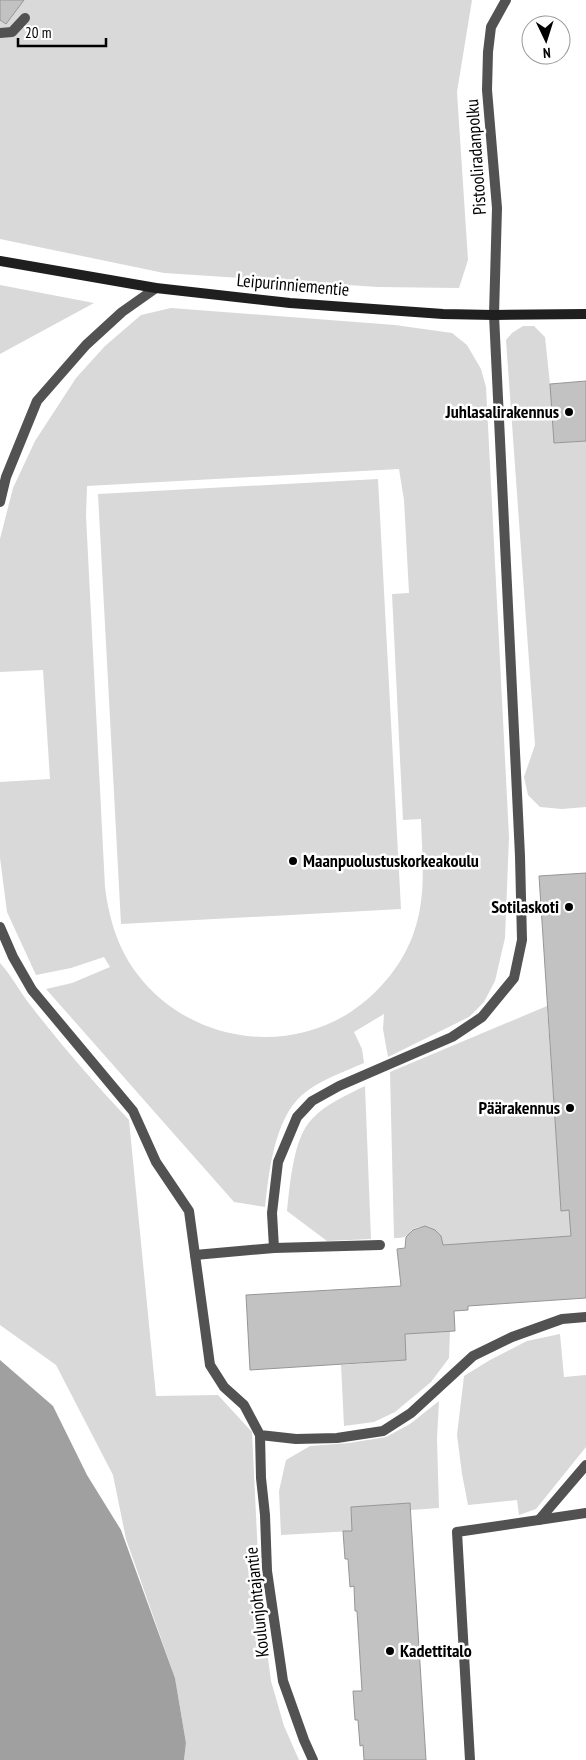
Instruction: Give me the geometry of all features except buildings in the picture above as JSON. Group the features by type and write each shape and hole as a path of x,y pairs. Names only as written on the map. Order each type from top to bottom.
{"street":[{"name":"Pistooliradanpolku","path":"274,1248 272,1213 278,1162 297,1117 312,1101 339,1086 452,1037 482,1017 514,978 522,940 520,856 494,315 497,208 487,90 491,27 506,0"},
{"path":"0,33 12,32 25,18"},
{"name":"Leipurinniementie","path":"0,260 156,288 290,303 443,314 586,314"},
{"path":"0,502 6,477 37,401 86,345 122,312 156,288"},
{"path":"0,927 32,990 133,1111 156,1162 189,1211 210,1365 224,1388 244,1405 260,1435 296,1439 337,1438 383,1431 411,1413 473,1356 512,1337 562,1319 586,1317"},
{"path":"194,1255 274,1248 380,1245"},
{"name":"Koulunjohtajantie","path":"260,1435 267,1570 283,1681 313,1760"},
{"path":"539,1520 586,1465"},
{"path":"470,1760 457,1532 586,1514"}],"shaded area":[{"path":"0,0 472,0 457,92 468,260 459,288 378,287 164,273 0,239"},
{"path":"0,285 94,303 0,354"},
{"path":"171,308 395,325 452,333 467,345 481,369 486,387 509,837 505,938 495,981 484,1002 469,1017 388,1057 383,1029 384,1014 354,1032 362,1049 364,1063 316,1085 302,1095 293,1106 285,1118 274,1147 265,1207 234,1202 46,989 72,983 110,967 104,957 71,968 36,975 7,912 0,858 0,782 50,779 43,670 0,672 0,539 13,488 35,441 76,378 105,346 141,315","holes":["399,469 404,500 409,593 392,594 403,820 421,819 422,890 421,904 414,932 404,955 381,986 352,1011 325,1025 296,1034 267,1037 238,1035 209,1027 183,1015 159,997 138,975 120,944 109,911 105,887 86,516 87,486"]},
{"path":"523,326 534,326 545,337 554,443 586,441 586,807 562,809 540,807 528,795 524,777 535,745 506,340 512,333"},
{"path":"378,479 401,909 121,924 98,494"},
{"path":"0,963 55,1036 129,1120 156,1396 218,1395 252,1432 260,1598 271,1681 284,1726 299,1760 184,1760 186,1743 175,1678 126,1539 113,1475 56,1365 0,1325"},
{"path":"547,1006 561,1210 569,1210 571,1236 443,1245 436,1231 423,1226 412,1230 405,1237 394,1238 390,1072"},
{"path":"365,1086 371,1239 327,1241 287,1211 294,1162 300,1138 312,1119 324,1108"},
{"path":"450,1331 449,1358 431,1382 395,1412 374,1422 344,1426 341,1365 406,1360 405,1334"},
{"path":"560,1334 564,1377 586,1375 586,1447 536,1509 519,1515 517,1500 468,1505 457,1435 464,1376 527,1341"},
{"path":"0,1360 53,1406 87,1475 121,1530 175,1678 186,1743 184,1760 0,1760"},
{"path":"439,1401 437,1439 439,1508 411,1510 410,1503 351,1507 352,1531 281,1535 279,1491 286,1460 310,1446 349,1443 386,1437 410,1424"}],"place":[{"name":"Juhlasalirakennus","path":"569,412"},
{"name":"Maanpuolustuskorkeakoulu","path":"293,861"},
{"name":"Sotilaskoti","path":"569,907"},
{"name":"Päärakennus","path":"570,1108"},
{"name":"Kadettitalo","path":"390,1651"}]}
